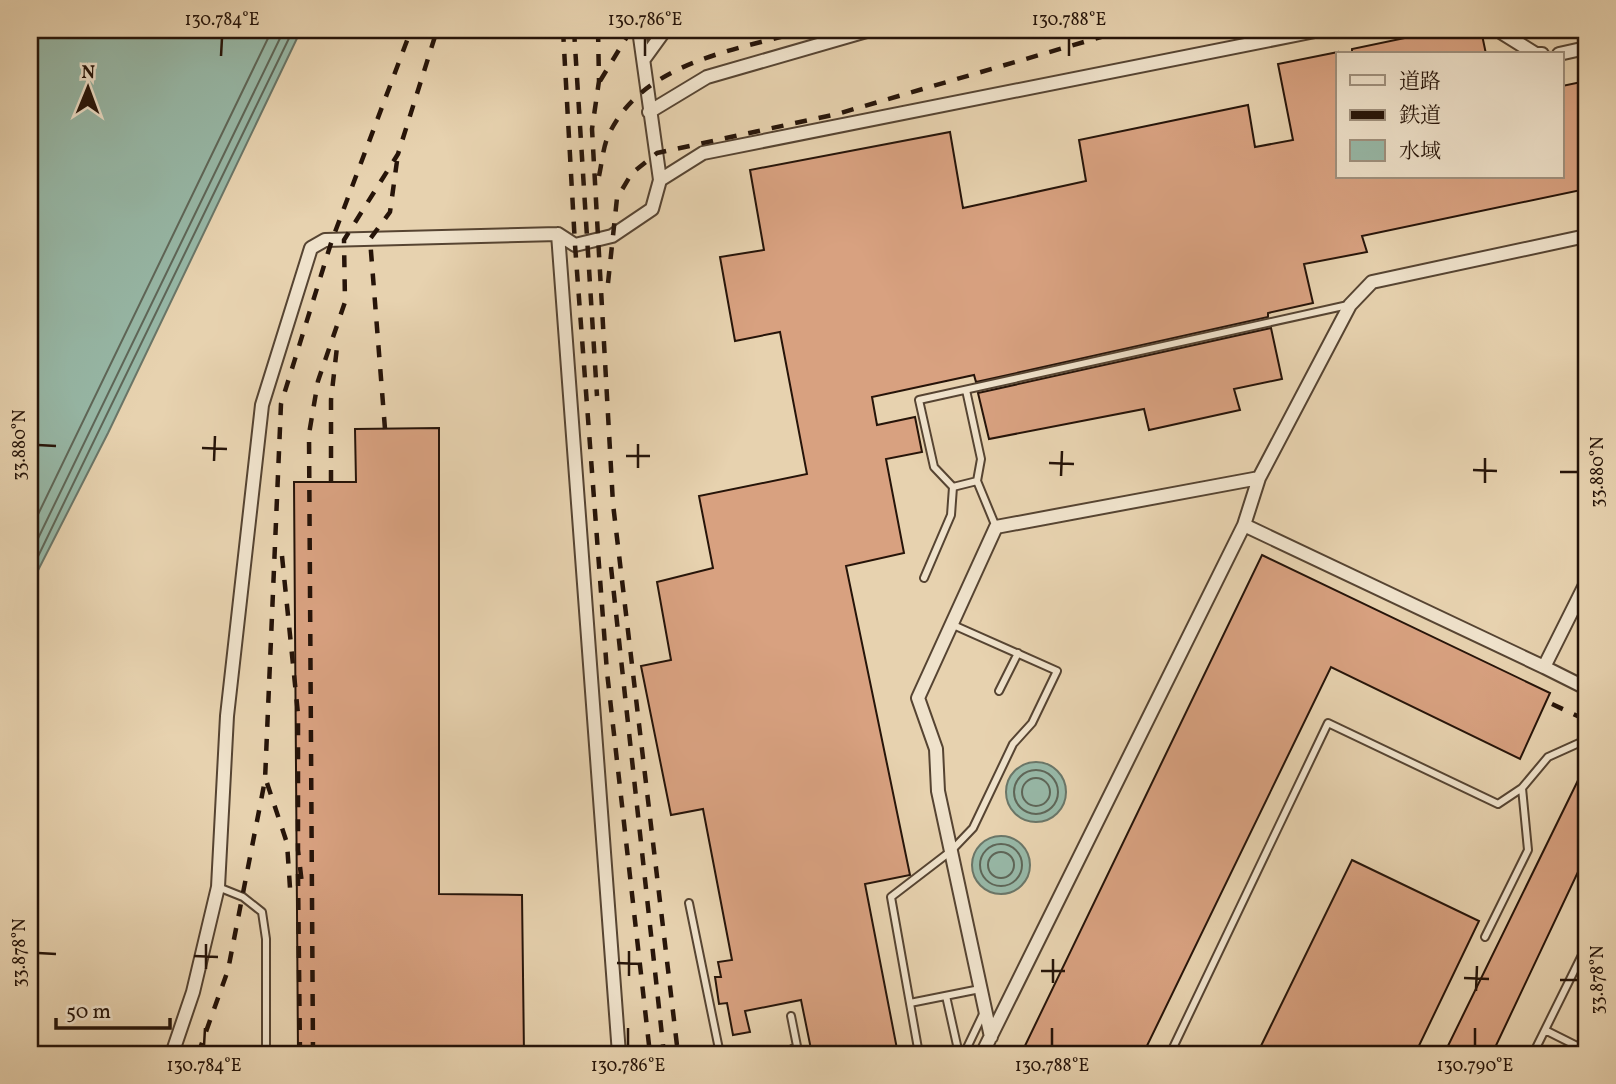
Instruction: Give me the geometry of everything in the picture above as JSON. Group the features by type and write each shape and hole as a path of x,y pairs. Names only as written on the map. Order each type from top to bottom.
{"street":[{"path":"172,1054 193,992 218,887 227,716 262,405 311,248 325,240 558,234 575,245 598,242 612,236 652,209 660,180 639,30"},
{"path":"645,59 665,30"},
{"path":"649,113 707,77 870,30"},
{"path":"660,180 703,153 1320,30"},
{"path":"1503,30 1502,33 1533,52"},
{"path":"1564,53 1586,48"},
{"path":"558,234 619,1054"},
{"path":"982,1054 1244,525 1259,478 1350,305 1372,282 1586,236"},
{"path":"991,1037 938,791 936,749 918,698 996,527 1259,478"},
{"path":"1244,525 1586,688"},
{"path":"1545,667 1586,583"}],"lane":[{"path":"924,578 951,515 953,487 934,467 919,400 1350,305"},
{"path":"966,390 981,459 977,481 996,527"},
{"path":"953,487 977,481"},
{"path":"919,1054 891,897 951,851 973,828 1013,744 1032,723 1057,671 951,624"},
{"path":"999,691 1018,653"},
{"path":"1170,1054 1328,723 1498,804 1522,788 1548,757 1579,743 1586,746"},
{"path":"1485,937 1528,850 1522,788"},
{"path":"218,887 243,897 262,912 266,939 267,1054"},
{"path":"689,903 720,1054"},
{"path":"1532,1054 1586,947"},
{"path":"910,1003 981,989"},
{"path":"946,996 961,1054"},
{"path":"961,1054 985,1009"},
{"path":"783,1054 797,1046 791,1016"},
{"path":"1545,1030 1583,1049 1584,1054"}],"water":[{"path":"30,30 301,30 108,433 30,586"},
{"path":"1036,762 1057,771 1066,792 1057,813 1036,822 1015,813 1006,792 1015,771"},
{"path":"1001,836 1017,841 1025,849 1030,865 1025,881 1017,889 1001,894 985,889 977,881 972,865 977,849 985,841"}],"building":[{"path":"1443,30 1481,30 1486,52 1352,52 1352,49"},
{"path":"1336,52 1336,178 1564,178 1564,86 1586,81 1586,189 1362,236 1367,252 1304,264 1313,303 1268,313 1268,317 976,382 974,375 872,397 877,425 915,417 922,452 886,459 904,553 846,566 910,875 865,884 898,1054 812,1054 801,1000 745,1011 750,1032 733,1035 727,1003 719,1004 715,977 721,977 718,962 732,960 703,809 671,815 641,666 671,660 657,582 713,568 699,496 807,474 780,332 735,341 720,257 764,250 750,170 950,132 963,208 1086,181 1079,140 1248,105 1255,147 1293,140 1278,64"},
{"path":"1271,328 1282,379 1234,389 1240,410 1149,430 1144,409 989,439 978,393"},
{"path":"439,428 439,894 522,895 524,1054 298,1054 294,482 356,482 355,429"},
{"path":"1262,555 1550,693 1520,759 1331,667 1143,1054 1021,1054"},
{"path":"1586,764 1586,855 1492,1054 1444,1054"},
{"path":"1352,860 1479,921 1415,1054 1257,1054"}],"railway":[{"path":"198,1054 228,970 265,780 281,404 332,240 411,30"},
{"path":"313,1054 309,434 318,381 345,302 344,240 398,154 437,30"},
{"path":"563,30 575,245 607,672 650,1054"},
{"path":"574,30 597,396"},
{"path":"598,30 599,81 592,129 613,504 678,1054"},
{"path":"600,81 631,30"},
{"path":"599,176 609,134 625,109 645,90 669,74 695,62 807,30"},
{"path":"608,283 617,198 632,173 657,153 837,114 1125,30"},
{"path":"385,429 370,239 390,212 397,161"},
{"path":"331,482 331,400 337,347"},
{"path":"282,556 298,714 298,850 302,884"},
{"path":"611,567 664,1054"},
{"path":"1552,704 1586,720"},
{"path":"267,783 287,843 290,888"},
{"path":"298,874 300,1054"}]}
